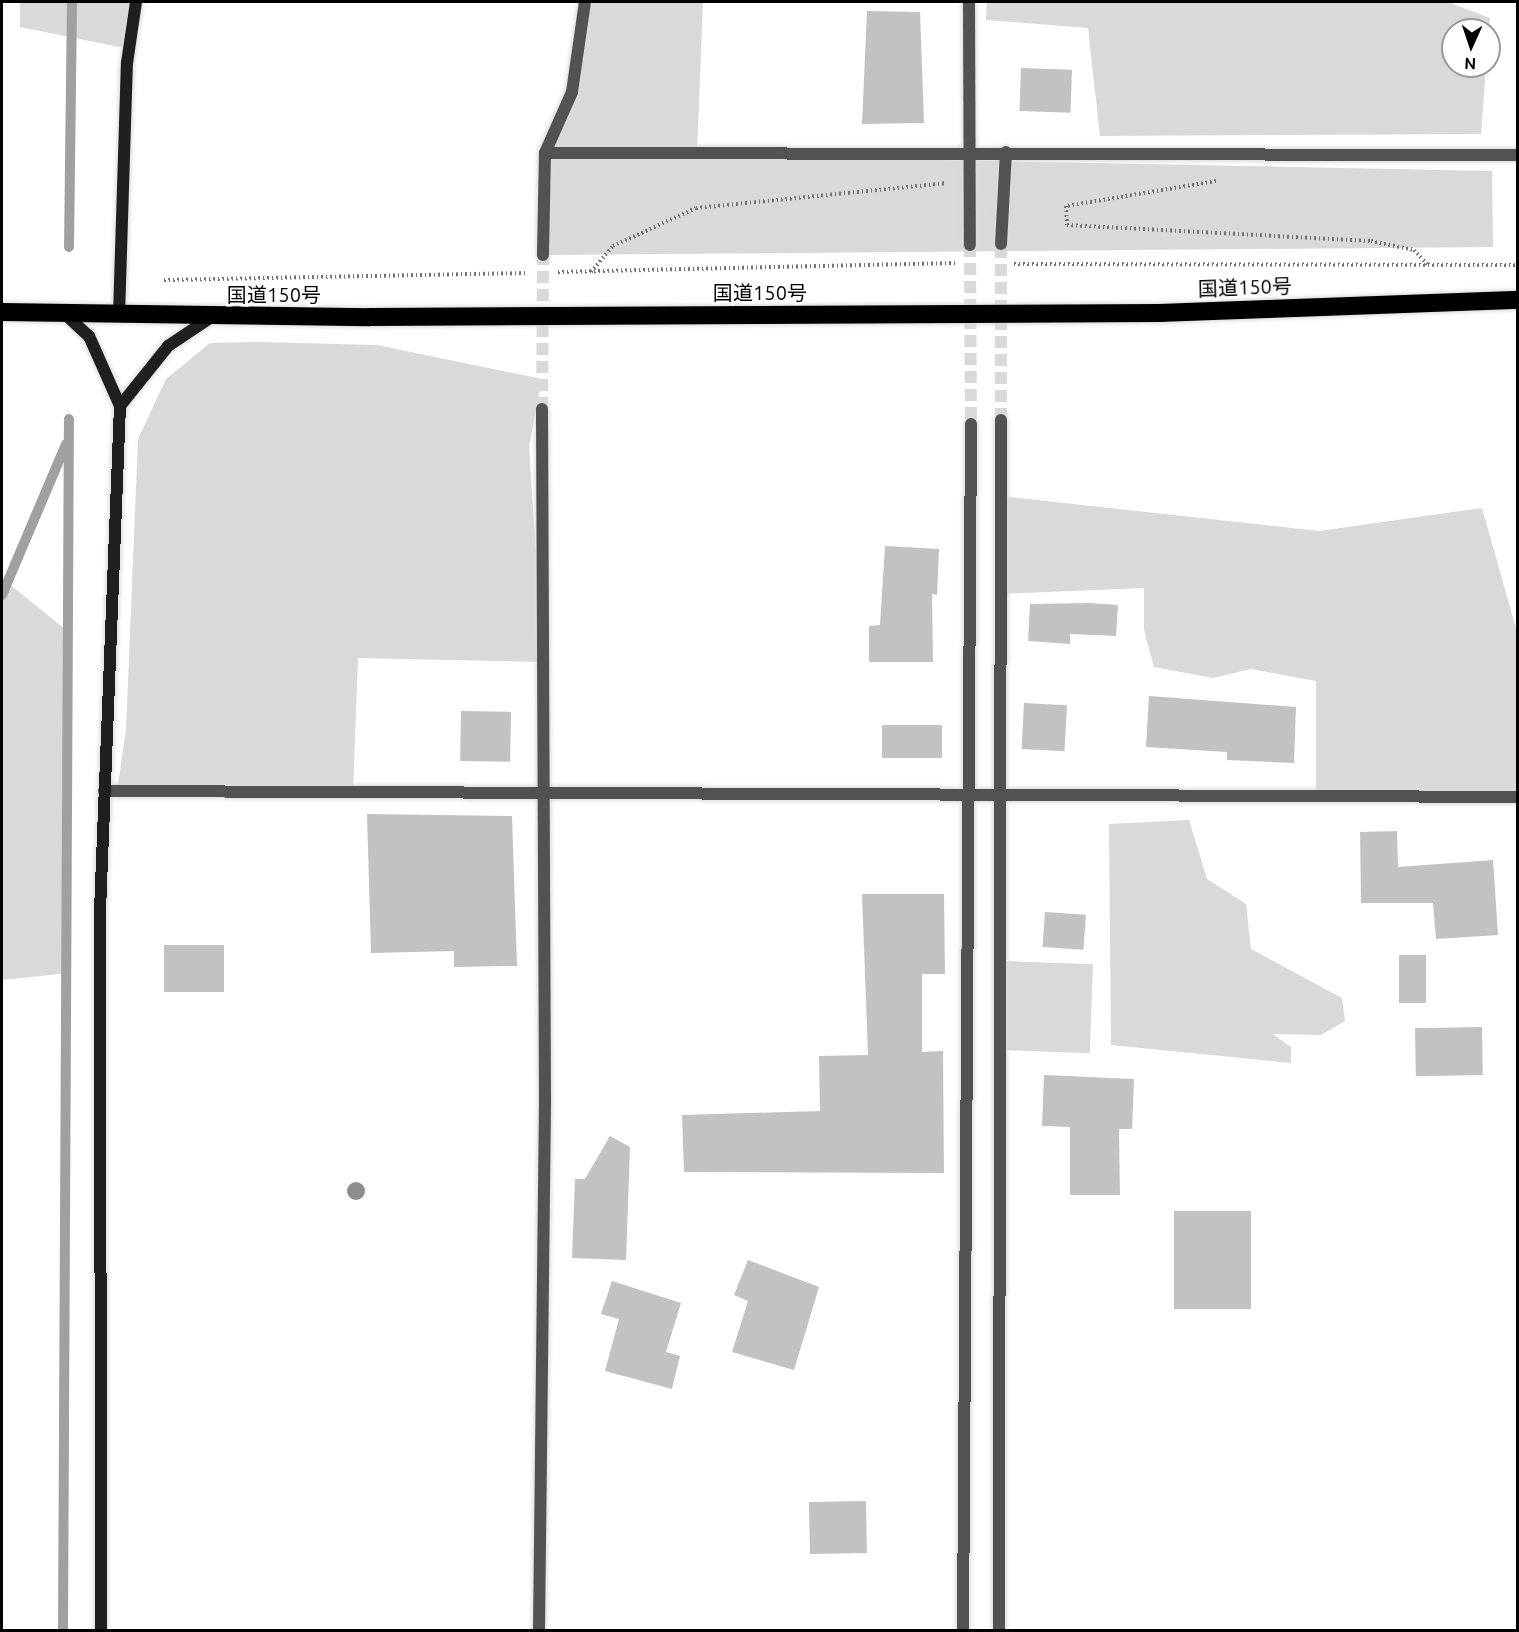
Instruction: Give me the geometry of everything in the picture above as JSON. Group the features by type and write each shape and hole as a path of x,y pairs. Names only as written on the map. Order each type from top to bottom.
{"highway":[{"name":"国道150号","path":"2,312 213,316 1161,312 1518,300"}],"street":[{"path":"119,315 127,63 136,2"},
{"path":"543,255 545,153 572,92 585,2"},
{"path":"969,2 970,245"},
{"path":"545,153 1006,152 1518,155"},
{"path":"1001,244 1006,152"},
{"path":"65,314 89,336 120,406 104,791 101,1630"},
{"path":"120,406 168,346 213,316"},
{"path":"539,1630 543,793 542,409"},
{"path":"999,1630 1004,795 1001,420"},
{"path":"963,1630 971,424"},
{"path":"104,791 1518,797"}],"path":[{"path":"1228,178 1066,206 1066,225 1371,241 1414,250 1430,266"},
{"path":"591,272 613,246 696,208 970,180"},
{"path":"556,272 959,264"},
{"path":"1006,264 1518,265"},
{"path":"164,280 532,273"}],"shaded area":[{"path":"20,2 143,2 129,49 20,27"},
{"path":"588,2 703,2 697,153 591,153 1492,171 1493,247 543,255 545,153 559,125"},
{"path":"987,2 1448,2 1490,18 1441,18 1441,78 1485,78 1481,134 1100,136 1088,28 986,20"},
{"path":"210,343 377,345 542,379 529,446 543,662 358,658 353,792 117,791 126,730 138,439 166,379"},
{"path":"1000,496 1319,531 1482,508 1517,632 1517,791 1316,796 1316,681 1251,669 1213,678 1154,667 1144,630 1144,588 1001,594"},
{"path":"8,583 71,634 69,973 2,980 2,593"},
{"path":"1189,820 1207,879 1246,904 1251,949 1342,998 1345,1021 1321,1035 1273,1034 1291,1047 1291,1063 1111,1045 1109,824"},
{"path":"1001,961 1093,964 1090,1053 998,1050"}],"building":[{"path":"867,11 920,12 924,123 862,124"},
{"path":"1021,68 1072,70 1070,113 1019,111"},
{"path":"885,546 939,549 937,595 932,594 933,662 869,662 869,626 880,625"},
{"path":"1030,604 1118,605 1116,636 1070,634 1070,644 1028,641"},
{"path":"1149,696 1296,707 1294,763 1227,760 1227,752 1146,747"},
{"path":"1024,703 1067,705 1065,751 1022,749"},
{"path":"461,711 511,712 510,762 460,761"},
{"path":"882,725 942,725 942,758 882,758"},
{"path":"367,814 512,816 517,966 454,967 454,951 371,953"},
{"path":"1397,831 1398,867 1493,860 1498,935 1436,939 1433,903 1361,903 1360,832"},
{"path":"862,894 944,894 945,974 922,974 922,1052 943,1051 944,1173 684,1172 682,1115 820,1111 819,1056 868,1055"},
{"path":"1045,912 1086,915 1083,950 1043,947"},
{"path":"164,945 224,945 224,992 164,992"},
{"path":"1399,955 1426,955 1426,1003 1399,1003"},
{"path":"1482,1027 1483,1075 1416,1076 1415,1028"},
{"path":"1044,1075 1134,1079 1132,1129 1119,1129 1120,1195 1070,1195 1070,1127 1042,1126"},
{"path":"610,1136 630,1147 626,1260 572,1258 575,1179 585,1179"},
{"path":"1174,1211 1251,1211 1251,1309 1174,1309"},
{"path":"748,1260 819,1287 794,1370 732,1352 748,1301 734,1295"},
{"path":"612,1281 681,1303 666,1352 680,1356 672,1389 605,1371 619,1319 601,1314"},
{"path":"866,1501 867,1553 810,1554 809,1502"}],"waterway":[{"path":"69,247 72,2"},
{"path":"63,1630 69,419"},
{"path":"2,595 66,444"}],"tunnel":[{"path":"1001,244 1001,420"},
{"path":"970,245 971,424"},
{"path":"542,409 543,255"}]}
